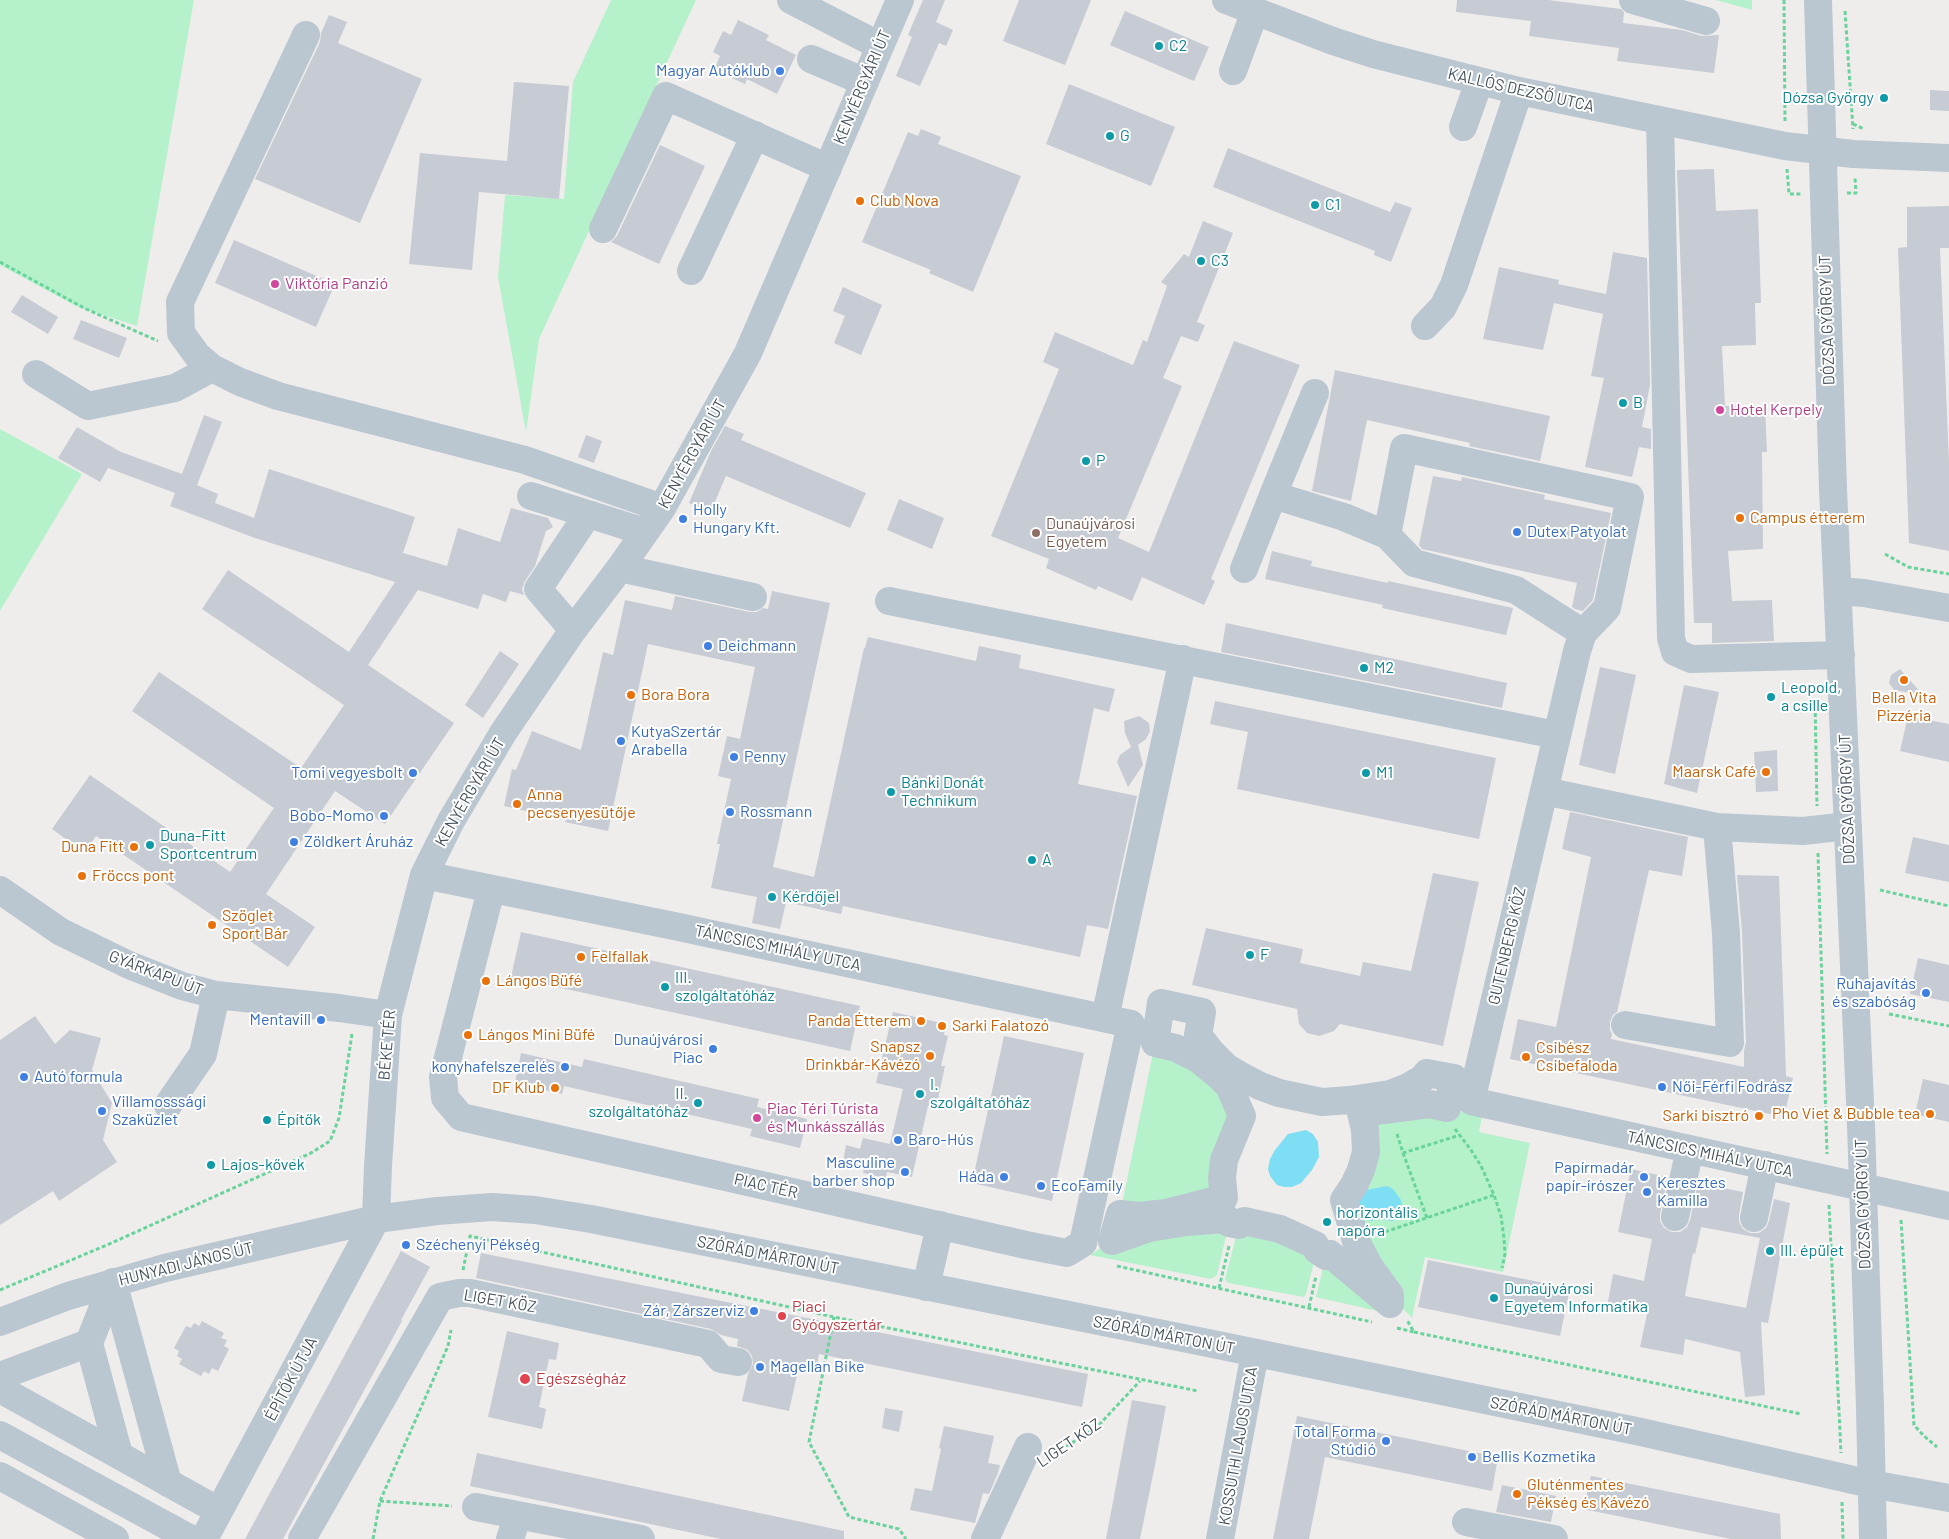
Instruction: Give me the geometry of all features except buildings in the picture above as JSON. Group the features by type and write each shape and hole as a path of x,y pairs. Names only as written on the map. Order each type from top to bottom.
{"street":[{"path":"791,0 880,46"},
{"name":"KENYÉRGYÁRI ÚT","path":"424,875 452,821 504,733 574,630 662,508 748,353 900,0"},
{"name":"KALLÓS DEZSŐ UTCA","path":"1226,0 1372,54 1519,91 1785,146 1823,151 1949,158"},
{"path":"1633,0 1706,21"},
{"name":"DÓZSA GYÖRGY ÚT","path":"1818,0 1838,591 1863,1187 1872,1539"},
{"path":"1233,71 1255,11"},
{"path":"306,35 180,302 181,332 196,355 212,368 240,382 278,396 525,460 662,508"},
{"path":"811,59 865,82"},
{"path":"1464,127 1479,82"},
{"path":"1425,326 1443,307 1454,285 1519,91"},
{"path":"603,229 666,96 828,168"},
{"path":"1660,120 1671,638 1675,652 1691,659 1841,655"},
{"path":"691,271 755,136"},
{"path":"36,374 88,406 174,388 212,368"},
{"path":"1244,569 1315,393"},
{"path":"1273,495 1344,517 1387,535 1414,563 1516,590 1583,633 1607,608 1630,498 1404,448 1387,535"},
{"path":"531,496 645,532"},
{"path":"574,630 538,589 588,514"},
{"path":"620,568 753,597"},
{"path":"1838,591 1864,593 1949,608"},
{"path":"889,601 1556,736"},
{"name":"GUTENBERG KÖZ","path":"1471,1101 1556,736 1583,633"},
{"path":"1105,1018 1183,660"},
{"path":"1544,790 1718,827 1817,831 1848,826"},
{"path":"1625,1025 1730,1043 1726,933 1718,827"},
{"name":"TÁNCSICS MIHÁLY UTCA","path":"424,875 674,926 1131,1024"},
{"name":"BÉKE TÉR","path":"376,1219 388,1015 424,875"},
{"name":"GYÁRKAPU ÚT","path":"0,890 61,932 182,986 216,995 388,1015"},
{"name":"PIAC TÉR","path":"491,890 443,1077 445,1098 461,1117 1067,1253 1083,1243 1131,1024"},
{"path":"168,1105 203,1054 216,995"},
{"path":"1161,1003 1202,1012 1198,1035 1202,1041 1226,1067 1260,1086 1279,1093 1322,1102 1358,1100 1390,1094 1408,1087 1422,1079 1427,1073 1454,1078 1447,1108 1430,1104 1361,1113 1365,1130 1366,1152 1361,1170 1344,1200 1356,1241 1369,1266 1390,1295 1390,1304 1330,1254 1326,1256 1317,1250 1314,1245 1280,1229 1244,1221 1239,1225 1230,1223 1227,1219 1148,1228 1112,1241 1120,1214 1140,1216 1166,1213 1224,1198 1222,1178 1224,1160 1242,1116 1229,1086 1220,1077 1198,1059 1176,1048 1155,1043 1161,1003"},
{"name":"TÁNCSICS MIHÁLY UTCA","path":"1471,1101 1949,1206"},
{"path":"1675,1217 1690,1149"},
{"path":"1754,1218 1766,1165"},
{"name":"SZÓRÁD MÁRTON ÚT","path":"376,1219 437,1211 492,1208 535,1210 591,1219 1641,1432 1842,1478 1949,1498"},
{"name":"HUNYADI JÁNOS ÚT","path":"0,1322 68,1296 164,1268 376,1219"},
{"name":"ÉPÍTŐK ÚTJA","path":"204,1539 376,1219"},
{"path":"926,1287 940,1225"},
{"path":"113,1282 89,1343 119,1455"},
{"path":"113,1282 168,1483"},
{"name":"LIGET KÖZ","path":"302,1539 440,1297 470,1293 708,1344 721,1359 738,1362"},
{"path":"0,1376 89,1343"},
{"name":"KOSSUTH LAJOS UTCA","path":"1220,1539 1255,1353"},
{"path":"0,1389 219,1511"},
{"path":"0,1435 191,1539"},
{"path":"985,1539 1036,1454"},
{"path":"0,1476 115,1539"},
{"path":"476,1508 514,1527 641,1539"},
{"path":"1466,1522 1554,1539"}],"path":[{"path":"1784,0 1785,112"},
{"path":"1845,9 1853,124"},
{"path":"0,262 77,305 161,342"},
{"path":"1885,554 1908,567 1949,574"},
{"path":"1815,695 1817,831 1828,1179 1842,1478 1843,1539"},
{"path":"1880,890 1949,906"},
{"path":"0,1290 107,1245 311,1153 330,1141 339,1118 355,1010"},
{"path":"1889,1014 1949,1026"},
{"path":"1430,1104 1460,1135 1481,1166 1501,1216 1505,1254 1502,1268"},
{"path":"1388,1108 1427,1218"},
{"path":"1403,1153 1460,1135"},
{"path":"1899,1194 1914,1424 1937,1447"},
{"path":"1356,1241 1494,1196"},
{"path":"1219,1288 1235,1224"},
{"path":"459,1293 470,1236 834,1317 1198,1391"},
{"path":"1114,1266 1376,1323"},
{"path":"834,1317 809,1442 849,1517 899,1529 906,1539"},
{"path":"1407,1320 1414,1332"},
{"path":"373,1539 380,1502 448,1346 451,1328"},
{"path":"1395,1328 1801,1414"},
{"name":"LIGET KÖZ","path":"1036,1454 1098,1426 1141,1380"},
{"path":"380,1502 476,1508"}],"green space":[{"path":"0,0 194,0 137,326 76,306 0,265"},
{"path":"611,0 696,0 539,339 526,432 498,277 505,195 564,199 573,82"},
{"path":"1716,0 1752,0 1752,10"},
{"path":"0,429 82,474 0,611"},
{"path":"1155,1043 1229,1086 1224,1198 1120,1214"},
{"path":"1447,1108 1482,1117 1479,1132 1530,1143 1503,1272 1425,1257 1412,1318 1390,1295 1369,1266 1354,1185 1361,1113"},
{"path":"1229,1223 1217,1275 1211,1279 1090,1255 1112,1241"},
{"path":"1239,1225 1317,1250 1304,1297 1228,1283 1225,1279"},
{"path":"1326,1256 1386,1313 1316,1297"}],"water":[{"path":"1306,1130 1313,1134 1318,1142 1319,1157 1312,1170 1301,1183 1292,1187 1277,1185 1270,1176 1268,1169 1270,1159 1288,1134"},
{"path":"1387,1186 1393,1189 1401,1200 1402,1207 1399,1215 1393,1221 1377,1219 1371,1221 1362,1218 1358,1200 1366,1190"}],"place":[{"name":"C2","path":"1159,46"},
{"name":"Magyar Autóklub","path":"780,71"},
{"name":"Dózsa György","path":"1884,98"},
{"name":"G","path":"1110,136"},
{"name":"Club Nova","path":"860,201"},
{"name":"C1","path":"1315,205"},
{"name":"C3","path":"1201,261"},
{"name":"Viktória Panzió","path":"275,284"},
{"name":"B","path":"1623,403"},
{"name":"Hotel Kerpely","path":"1720,410"},
{"name":"P","path":"1086,461"},
{"name":"Campus étterem","path":"1740,518"},
{"name":"Holly Hungary Kft.","path":"683,519"},
{"name":"Dutex Patyolat","path":"1517,532"},
{"name":"Dunaújvárosi Egyetem","path":"1036,533"},
{"name":"Deichmann","path":"708,646"},
{"name":"M2","path":"1364,668"},
{"name":"Bella Vita Pizzéria","path":"1904,680"},
{"name":"Bora Bora","path":"631,695"},
{"name":"Leopold, a csille","path":"1771,697"},
{"name":"KutyaSzertár Arabella","path":"621,741"},
{"name":"Penny","path":"734,757"},
{"name":"Maarsk Café","path":"1766,772"},
{"name":"Tomi vegyesbolt","path":"413,773"},
{"name":"M1","path":"1366,773"},
{"name":"Bánki Donát Technikum","path":"891,792"},
{"name":"Anna pecsenyesütője","path":"517,804"},
{"name":"Rossmann","path":"730,812"},
{"name":"Bobo-Momo","path":"384,816"},
{"name":"Zöldkert Áruház","path":"294,842"},
{"name":"Duna-Fitt Sportcentrum","path":"150,845"},
{"name":"Duna Fitt","path":"134,847"},
{"name":"A","path":"1032,860"},
{"name":"Fröccs pont","path":"82,876"},
{"name":"Kérdőjel","path":"772,897"},
{"name":"Szöglet Sport Bár","path":"212,925"},
{"name":"F","path":"1250,955"},
{"name":"Felfallak","path":"581,957"},
{"name":"Lángos Büfé","path":"486,981"},
{"name":"III. szolgáltatóház","path":"665,987"},
{"name":"Ruhajavítás és szabóság","path":"1926,993"},
{"name":"Mentavill","path":"321,1020"},
{"name":"Panda Étterem","path":"921,1021"},
{"name":"Sarki Falatozó","path":"942,1026"},
{"name":"Lángos Mini Büfé","path":"468,1035"},
{"name":"Dunaújvárosi Piac","path":"713,1049"},
{"name":"Snapsz Drinkbár-Kávézó","path":"930,1056"},
{"name":"Csibész Csibefaloda","path":"1526,1057"},
{"name":"konyhafelszerelés","path":"565,1067"},
{"name":"Autó formula","path":"24,1077"},
{"name":"Női-Férfi Fodrász","path":"1662,1087"},
{"name":"DF Klub","path":"555,1088"},
{"name":"I. szolgáltatóház","path":"920,1094"},
{"name":"II. szolgáltatóház","path":"698,1103"},
{"name":"Villamosssági Szaküzlet","path":"102,1111"},
{"name":"Pho Viet & Bubble tea","path":"1930,1114"},
{"name":"Sarki bisztró","path":"1759,1116"},
{"name":"Piac Téri Túrista és Munkásszállás","path":"757,1118"},
{"name":"Építők","path":"267,1120"},
{"name":"Baro-Hús","path":"898,1140"},
{"name":"Lajos-kővek","path":"211,1165"},
{"name":"Masculine barber shop","path":"905,1172"},
{"name":"Háda","path":"1004,1177"},
{"name":"Papírmadár papír-írószer","path":"1644,1177"},
{"name":"EcoFamily","path":"1041,1186"},
{"name":"Keresztes Kamilla","path":"1647,1192"},
{"name":"horizontális napóra","path":"1327,1222"},
{"name":"Széchenyi Pékség","path":"406,1245"},
{"name":"III. épület","path":"1770,1251"},
{"name":"Dunaújvárosi Egyetem Informatika","path":"1494,1298"},
{"name":"Zár, Zárszerviz","path":"754,1311"},
{"name":"Piaci Gyógyszertár","path":"782,1316"},
{"name":"Magellan Bike","path":"760,1367"},
{"name":"Egészségház","path":"525,1379"},
{"name":"Total Forma Stúdió","path":"1386,1441"},
{"name":"Bellis Kozmetika","path":"1472,1457"},
{"name":"Gluténmentes Pékség és Kávézó","path":"1517,1494"}]}
